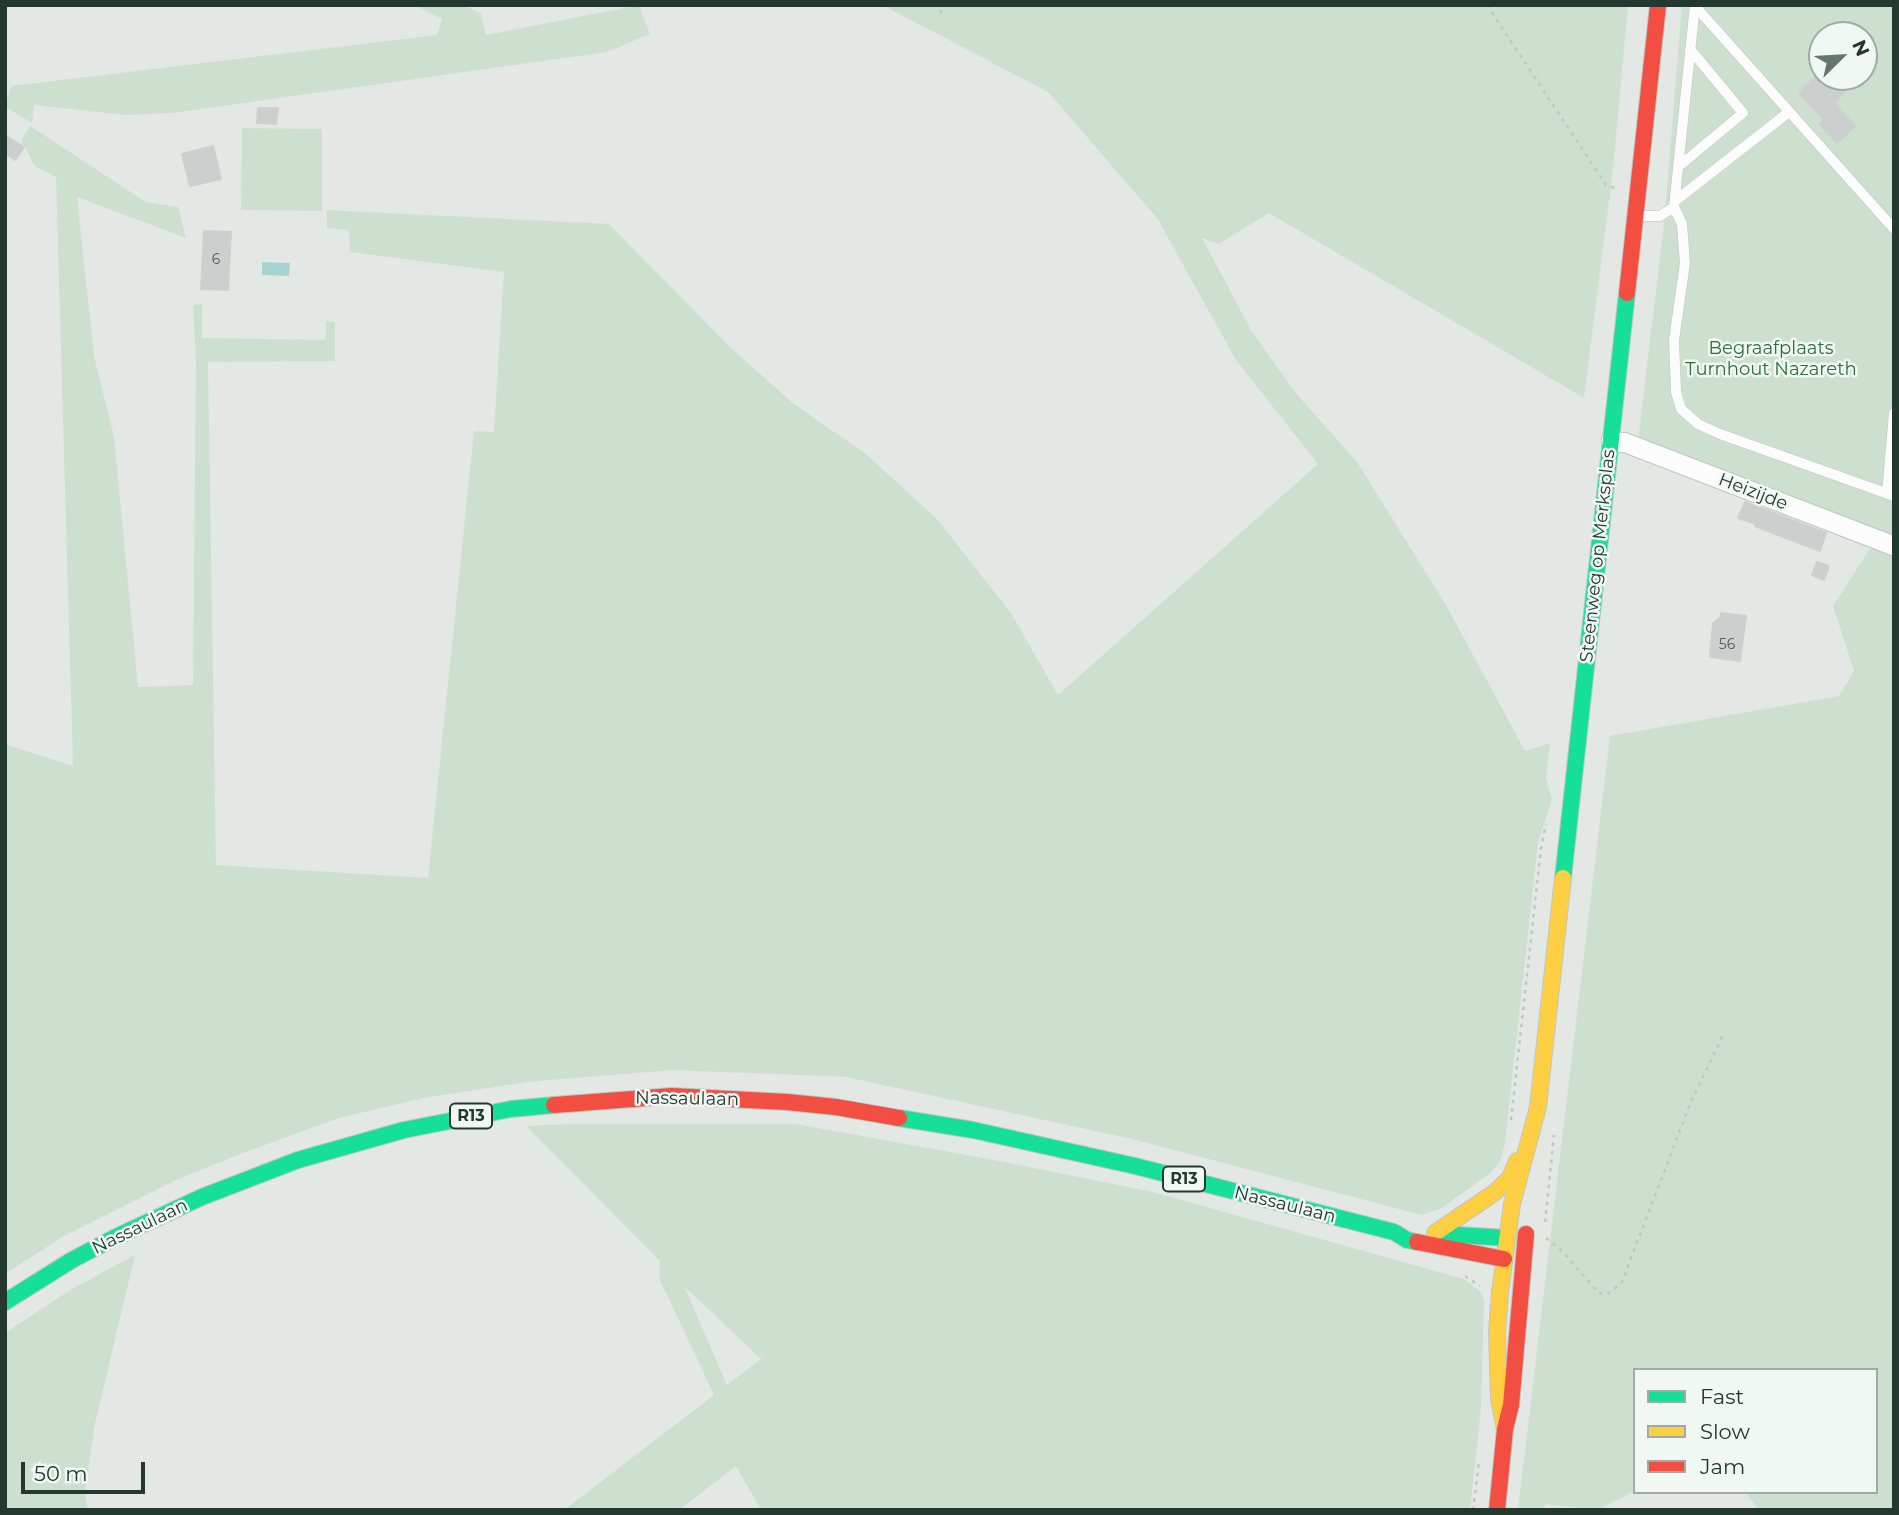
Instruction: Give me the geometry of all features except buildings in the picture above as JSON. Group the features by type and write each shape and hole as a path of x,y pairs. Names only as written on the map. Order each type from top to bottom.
{"main road":[{"name":"Steenweg op Merksplas","path":"1538,1107 1658,5"},
{"path":"1436,1233 1510,1178 1541,1082"},
{"name":"Nassaulaan","path":"5,1302 72,1260 116,1237 202,1197 298,1160 404,1130 511,1109 672,1096 836,1107 973,1130 1135,1166 1394,1233 1407,1240 1504,1259"},
{"path":"1497,1510 1505,1429 1511,1405 1523,1252 1539,1135 1538,1107"},
{"path":"1505,1429 1499,1399 1497,1333 1500,1292 1513,1203 1538,1107"},
{"name":"Nassaulaan","path":"1394,1233 1507,1238"},
{"path":"1507,1238 1523,1252"},
{"name":"R13","path":"1504,1259 1523,1252"},
{"path":"1470,1254 1500,1292"}],"street":[{"name":"Heizijde","path":"1611,441 1626,443 1894,547"}],"lane":[{"path":"1695,6 1674,204 1682,224 1685,263 1675,340 1676,391 1681,408 1698,424 1720,434 1891,495 1894,412"},
{"path":"1695,6 1894,229"},
{"path":"1678,167 1743,113 1690,49"},
{"path":"1636,216 1660,216 1789,112"}],"path":[{"path":"940,13 945,5"},
{"path":"1487,5 1606,185 1638,195"},
{"path":"1526,1234 1550,1240 1597,1292 1609,1293 1622,1282 1690,1104 1724,1033"},
{"path":"1465,1276 1478,1283 1483,1290"}],"green space":[{"path":"414,5 464,5 481,14 486,35 639,5 650,34 607,52 173,113 125,115 34,105 32,123 5,107 11,86 437,35 442,19"},
{"path":"882,5 1628,5 1613,170 1584,398 1269,213 1219,244 1202,238 1251,330 1294,391 1357,462 1446,605 1525,751 1550,743 1546,778 1552,799 1538,843 1505,1143 1500,1162 1489,1174 1442,1208 1422,1215 1132,1139 846,1077 673,1070 527,1082 424,1098 339,1118 176,1180 62,1237 5,1274 5,744 73,766 56,177 35,166 21,140 30,126 146,202 178,207 186,238 77,197 94,356 114,437 138,687 193,685 196,362 193,305 202,304 202,338 326,340 326,321 335,322 335,361 208,362 216,865 428,878 474,431 494,432 504,272 350,252 349,230 327,228 327,210 609,224 731,348 794,404 866,454 937,519 1011,613 1058,695 1318,464 1236,360 1157,218 1048,92"},
{"name":"Begraafplaats Turnhout Nazareth","path":"1682,5 1894,5 1894,540 1638,441 1664,224"},
{"path":"242,128 322,129 322,211 241,210"},
{"path":"1873,544 1894,552 1894,1510 1759,1510 1747,1494 1878,1494 1878,1368 1633,1368 1633,1492 1597,1510 1545,1504 1544,1510 1518,1510 1610,736 1839,696 1854,671 1833,606"},
{"path":"796,1124 1153,1192 1464,1279 1481,1292 1484,1301 1481,1408 1470,1510 761,1510 736,1466 679,1510 564,1510 714,1395 659,1278 660,1261 526,1126","holes":["684,1286 761,1359 727,1385"]},
{"path":"135,1255 94,1428 85,1494 88,1510 5,1510 5,1333 70,1290"}],"water":[{"path":"262,262 290,263 289,276 262,275"}],"traffic: fast":[{"path":"1563,878 1627,293"},
{"path":"5,1302 72,1260 116,1237 202,1197 298,1160 404,1130 511,1109 554,1105"},
{"path":"899,1118 973,1130 1135,1166 1394,1232 1407,1240 1417,1242"},
{"path":"1443,1234 1507,1238"}],"traffic: slow":[{"path":"1505,1429 1499,1399 1497,1333 1500,1292 1512,1204 1538,1107 1563,878"},
{"path":"1435,1233 1494,1193 1510,1178 1517,1161"}],"traffic: jam":[{"path":"1627,293 1658,5"},
{"path":"554,1105 672,1096 787,1102 899,1118"},
{"path":"1497,1510 1505,1429 1511,1405 1526,1234"},
{"path":"1417,1242 1504,1259"}]}
